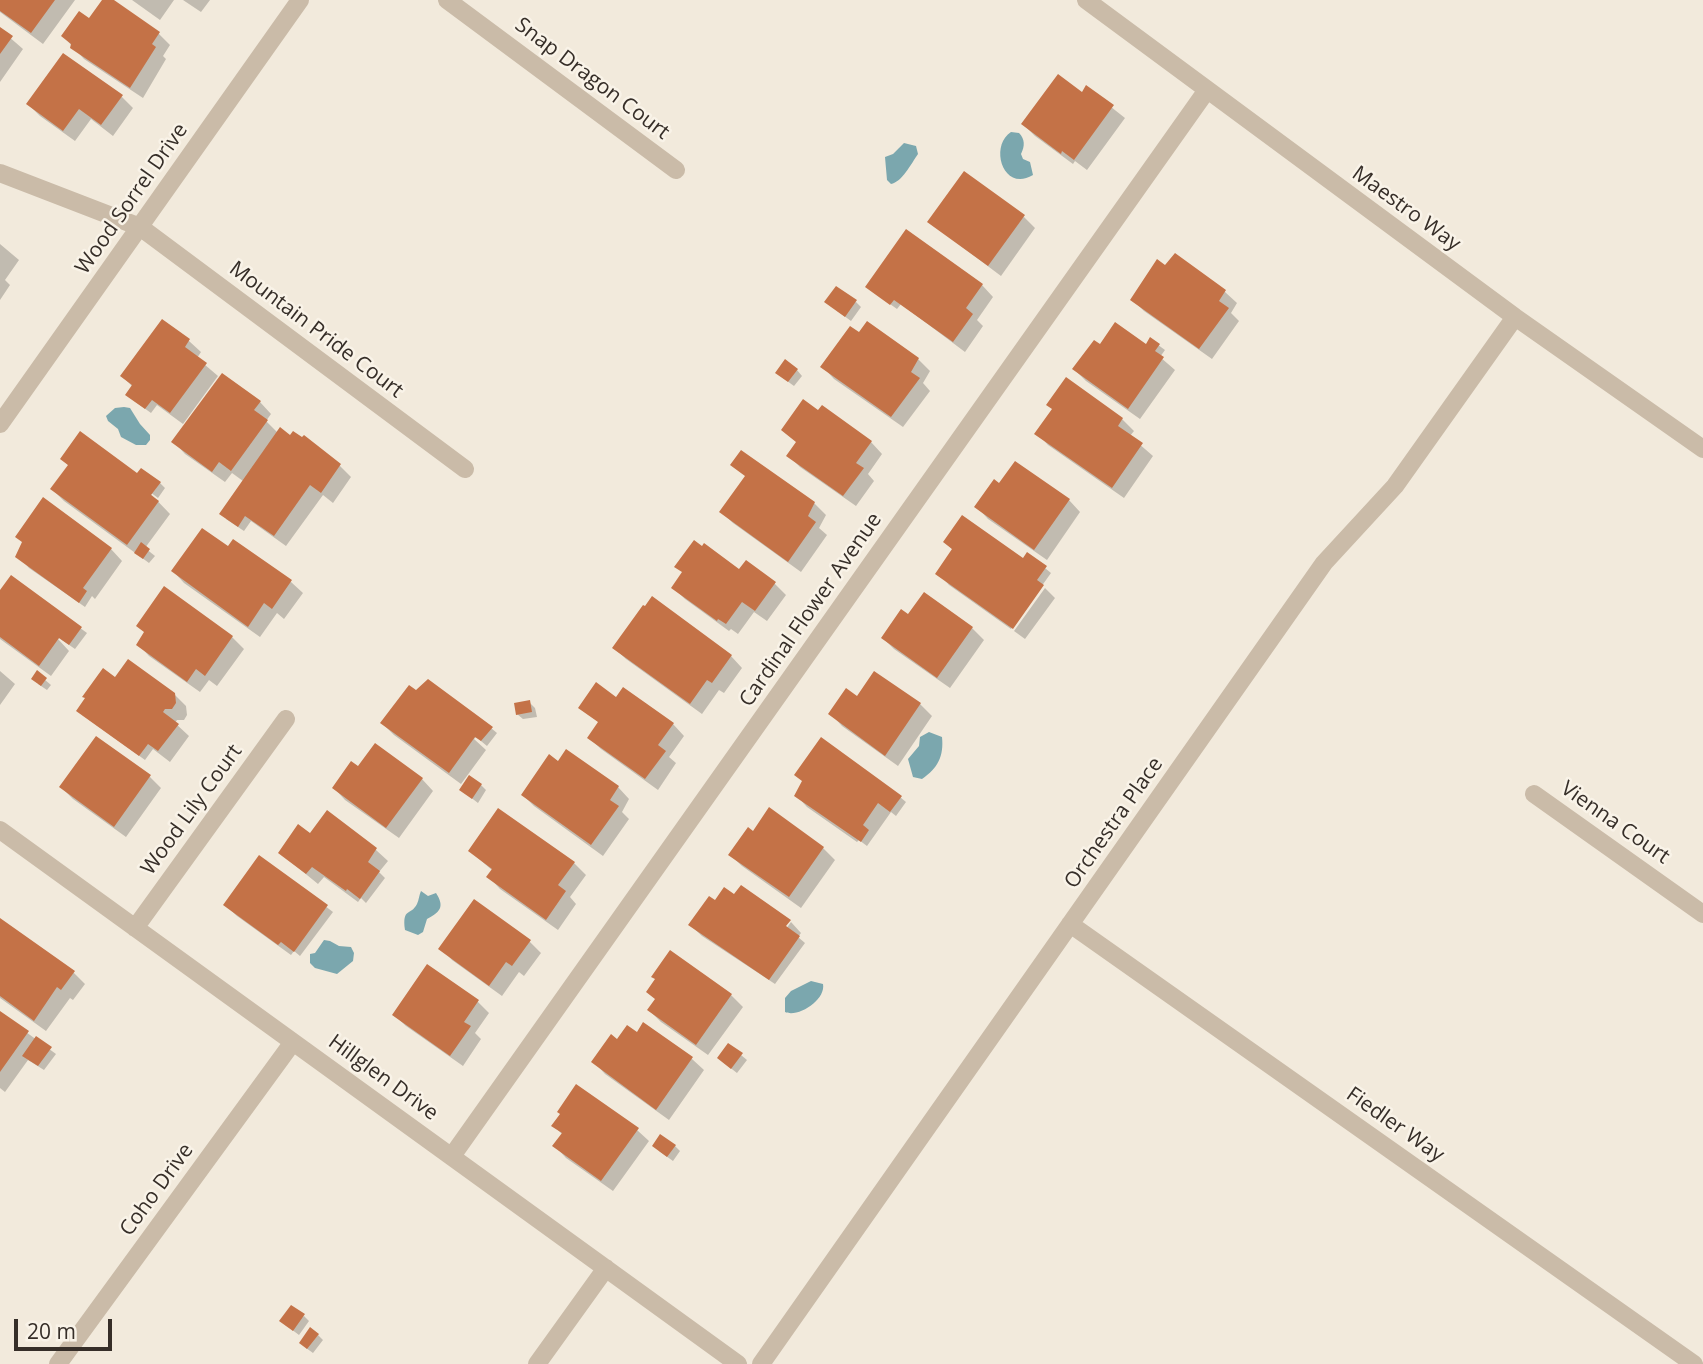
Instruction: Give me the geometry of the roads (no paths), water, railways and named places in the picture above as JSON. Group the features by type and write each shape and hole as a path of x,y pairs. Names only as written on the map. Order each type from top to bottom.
{"street":[{"name":"Wood Sorrel Drive","path":"0,424 300,0"},
{"name":"Snap Dragon Court","path":"447,0 676,170"},
{"name":"Maestro Way","path":"1086,0 1516,317 1703,449"},
{"name":"Cardinal Flower Avenue","path":"452,1156 1207,90"},
{"name":"Mountain Pride Court","path":"0,173 140,228 465,469"},
{"name":"Orchestra Place","path":"761,1364 1324,563 1395,486 1516,317"},
{"name":"Wood Lily Court","path":"135,928 286,719"},
{"name":"Vienna Court","path":"1534,794 1703,914"},
{"name":"Hillglen Drive","path":"0,830 738,1364"},
{"name":"Fiedler Way","path":"1070,924 1694,1364"},
{"name":"Coho Drive","path":"58,1364 293,1042"},
{"path":"537,1364 606,1268"}],"water":[{"path":"1011,132 1019,133 1024,145 1021,154 1023,159 1030,162 1033,175 1023,179 1014,178 1002,166 1001,147"},
{"path":"904,143 916,146 918,154 903,176 891,184 887,180 885,157 893,154"},
{"path":"115,408 130,408 150,435 146,445 136,445 121,437 118,429 108,421 106,416"},
{"path":"929,732 942,737 941,756 928,775 922,779 913,777 908,759 919,746 920,737"},
{"path":"421,891 428,896 436,893 441,906 427,919 423,932 418,935 405,930 404,923 406,915 415,908"},
{"path":"324,940 351,947 354,953 353,961 337,974 315,968 310,963 310,954 315,953"},
{"path":"811,981 823,984 823,990 816,1001 804,1010 785,1012 785,998 791,991"}]}
